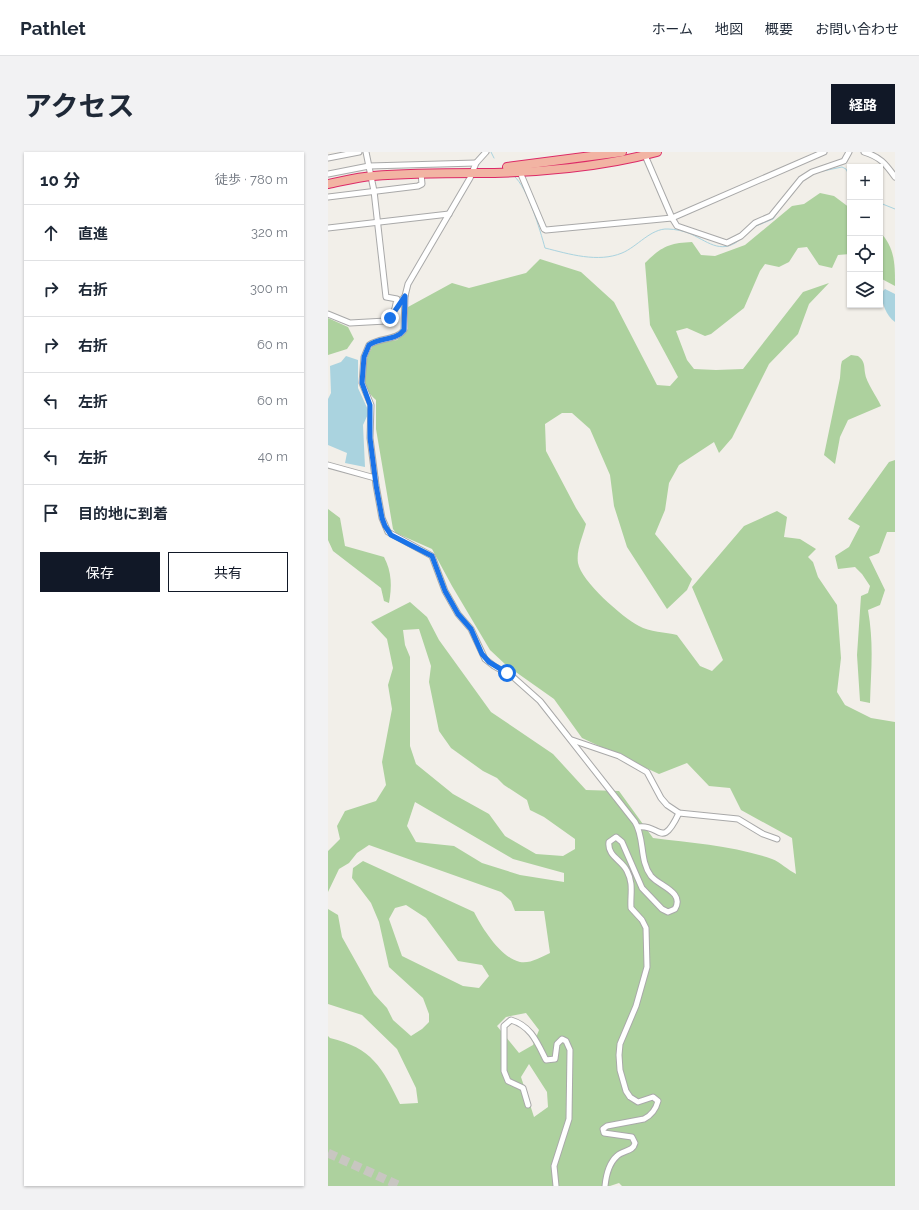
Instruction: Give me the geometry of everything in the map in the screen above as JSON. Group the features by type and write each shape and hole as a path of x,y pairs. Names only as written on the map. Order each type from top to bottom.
{"highway":[{"path":"328,184 372,176 472,172 622,152"},
{"path":"472,172 520,172 616,161 657,152"}],"street":[{"path":"328,158 359,152"},
{"path":"366,152 372,176 386,296 397,299 396,308"},
{"path":"328,314 350,323 386,321 405,296 412,276 449,214 476,163 486,152"},
{"path":"520,172 544,229 546,230 672,218 824,152"},
{"path":"644,154 672,218 677,226 727,242 740,236 755,223 771,216 801,179 812,172 844,161 849,152"},
{"path":"864,152 876,156 887,165 895,177"},
{"path":"328,174 369,166 476,163"},
{"path":"328,197 418,186 422,184 421,173"},
{"path":"328,228 449,214"},
{"path":"405,296 404,330 396,337 378,340 369,345 363,362 363,388 370,405 370,438 375,478 382,518 388,532 432,556 445,591 458,614 471,629 486,659 494,666 512,676 527,689 545,707 571,740 638,827 643,853 650,874 654,880 673,892 678,903 672,911 662,909 642,888 622,842 616,837 609,842 609,850 624,866 632,883 631,908 642,920 646,931 646,970 636,1006 620,1044 620,1070 623,1084 630,1097 638,1102 653,1097 658,1101 656,1109 648,1117 636,1121 606,1126 603,1129 604,1133 632,1137 635,1143 633,1148 617,1156 607,1173 605,1186"},
{"path":"328,465 375,478"},
{"path":"571,740 619,756 647,772 661,798 679,813 738,819 763,834 777,839"},
{"path":"638,827 646,827 657,833 664,833 673,827 679,813"},
{"path":"528,1105 523,1088 508,1081 504,1071 504,1026 511,1020 519,1022 532,1033 546,1060 555,1059 557,1044 562,1039 566,1040 570,1050 569,1119 554,1166 556,1186"}],"green space":[{"path":"820,193 834,196 847,206 847,254 838,255 832,268 819,265 807,247 798,248 789,262 779,267 765,264 760,271 744,308 711,334 705,336 687,328 676,331 687,360 694,369 743,369 803,292 829,283 809,304 798,334 769,364 732,438 719,453 714,442 679,465 669,483 665,510 655,534 692,579 687,590 667,609 627,547 614,506 610,475 590,429 572,413 562,413 545,424 546,451 586,524 579,548 578,563 586,579 613,607 639,626 653,631 677,635 700,666 712,671 723,660 692,587 744,526 777,511 787,517 784,537 800,539 816,549 808,557 813,562 818,577 837,605 841,658 837,692 845,705 871,718 895,722 895,1186 622,1186 619,1183 610,1186 328,1186 328,1036 356,1047 374,1061 381,1069 400,1104 418,1103 416,1088 397,1049 362,1015 328,1004 328,909 338,915 342,937 374,994 387,1008 393,1020 411,1036 422,1029 429,1022 429,1014 423,998 389,967 379,922 371,903 352,878 353,868 363,861 474,912 493,942 506,955 513,959 520,962 528,962 550,953 544,911 515,911 511,901 501,892 369,845 357,853 349,863 339,869 328,892 328,851 340,839 337,826 345,811 376,801 386,785 382,762 392,709 388,685 393,668 387,639 371,622 410,602 427,617 439,640 491,712 553,754 586,790 619,791 653,838 743,851 775,860 796,874 792,838 741,810 730,788 709,786 687,763 659,774 582,738 554,699 506,665 490,650 432,549 396,533 393,529 376,429 376,400 370,394 364,373 370,351 374,344 397,340 408,329 408,307 452,283 469,288 526,273 540,259 581,272 614,302 657,385 670,386 678,377 650,325 645,263 656,253 677,243 692,242 701,255 715,256 745,245 792,206 804,204","holes":["419,629 431,666 429,682 439,731 451,748 483,771 497,778 504,785 527,800 530,810 544,817 575,839 575,849 563,856 536,854 505,836 489,814 453,794 416,764 410,746 410,657 405,645 403,630","415,802 513,859 564,873 564,882 520,875 482,863 454,846 416,842 407,826","406,905 426,918 458,961 482,965 489,976 479,988 463,986 402,956 389,919 395,908","526,1013 539,1030 533,1045 519,1053 497,1026 506,1017","529,1064 547,1092 548,1107 534,1117 521,1077"]},
{"path":"883,236 889,244 893,257 895,286 883,280"},
{"path":"328,318 348,327 354,339 347,349 328,355"},
{"path":"851,355 858,356 862,360 867,381 881,406 848,420 840,437 835,464 824,455 840,378 842,361"},
{"path":"895,460 895,532 887,532 879,553 869,557 885,590 880,605 868,610 872,646 870,703 860,701 857,655 861,596 868,593 870,586 855,567 838,569 835,556 849,547 860,526 848,519 889,462"},
{"path":"328,509 340,518 345,546 384,557 389,568 391,580 389,603 384,601 381,588 333,551 328,540"}],"water":[{"path":"885,289 895,294 895,322 889,316 883,305 883,291"},
{"path":"346,356 358,360 358,388 369,412 363,425 365,467 345,463 347,453 328,445 328,399 331,393 330,366 341,362"}],"waterway":[{"path":"491,152 494,158"},
{"path":"823,171 842,167 847,171"},
{"path":"514,176 529,199 545,248 584,256 613,256 628,250 656,231 662,229 673,229 686,232 711,244 723,247 736,243 743,237"},
{"path":"756,226 773,219 786,201"},
{"path":"883,204 895,209"}],"tunnel":[{"path":"328,1153 400,1186"}],"route":[{"path":"390,318 402,298 405,296 405,326 401,335 373,342 366,350 363,362 362,383 370,405 370,438 377,494 382,518 388,532 391,535 432,556 445,591 455,610 475,635 482,654 494,666 507,673"}]}
